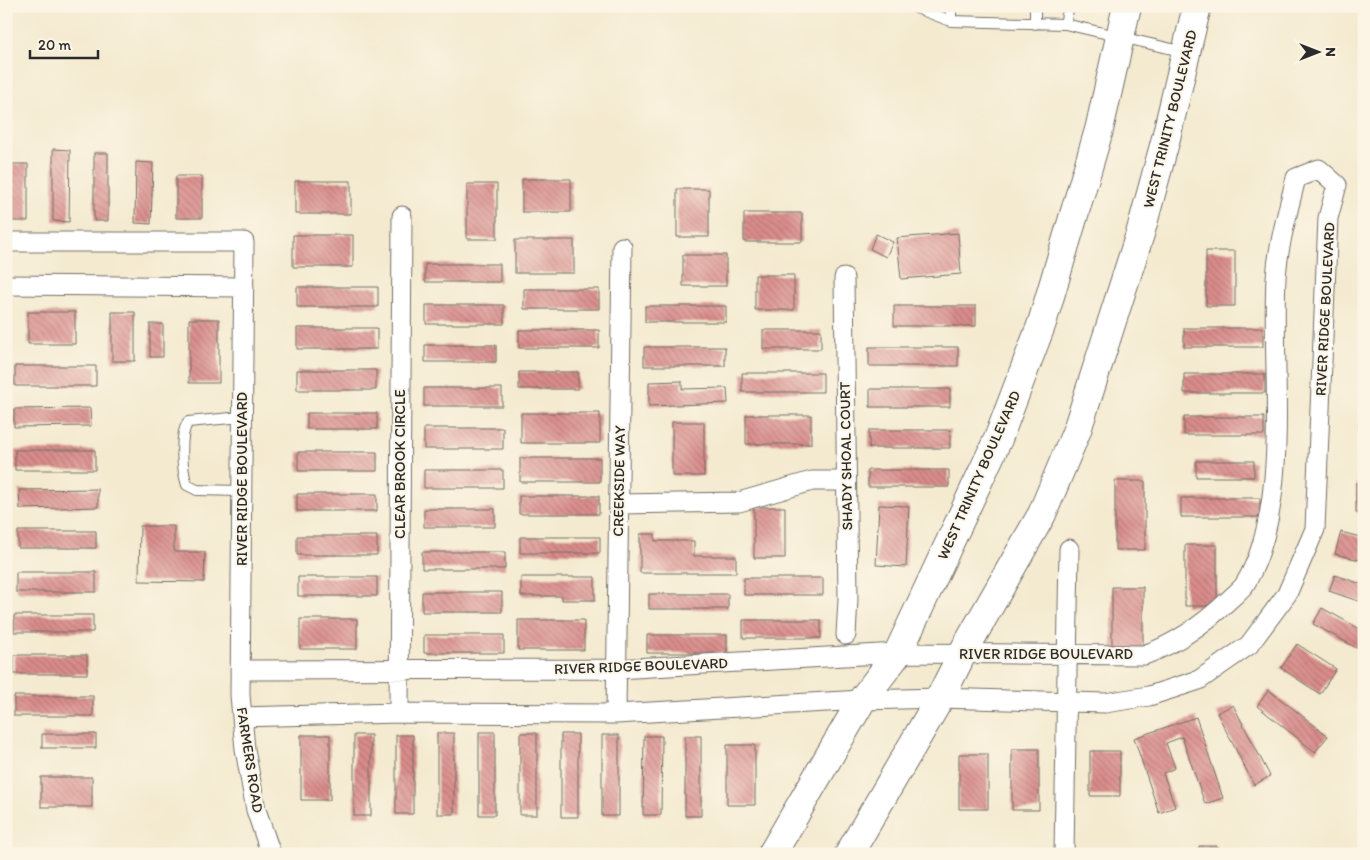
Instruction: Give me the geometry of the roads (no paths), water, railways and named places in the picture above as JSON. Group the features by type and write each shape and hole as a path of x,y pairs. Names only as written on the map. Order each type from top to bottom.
{"main road":[{"name":"WEST TRINITY BOULEVARD","path":"772,854 862,700 898,653 991,455 1042,323 1099,130 1127,6"},
{"name":"WEST TRINITY BOULEVARD","path":"849,854 940,698 962,654 1042,514 1076,430 1140,234 1188,52 1197,6"}],"street":[{"name":"RIVER RIDGE BOULEVARD","path":"240,670 399,668 617,669 898,653 1144,655 1167,647 1211,617 1244,585 1266,536 1274,472 1276,277 1286,217 1296,178 1319,169 1337,185 1328,218 1315,530 1287,594 1249,645 1199,680 1149,696 1105,703 940,698 862,700 616,714 399,713 242,717"},
{"name":"CLEAR BROOK CIRCLE","path":"399,713 402,216"},
{"name":"RIVER RIDGE BOULEVARD","path":"6,242 244,242 240,694"},
{"name":"CREEKSIDE WAY","path":"616,714 622,247"},
{"name":"SHADY SHOAL COURT","path":"844,278 848,599 846,635"},
{"path":"6,285 244,287"},
{"path":"619,504 739,502 812,481 846,481"},
{"path":"1064,854 1069,549"},
{"name":"FARMERS ROAD","path":"240,694 256,810 272,854"}],"lane":[{"path":"911,6 951,22 1065,24 1188,52"},
{"path":"951,6 951,22"},
{"path":"1035,6 1035,24"},
{"path":"1065,24 1069,6"},
{"path":"241,491 197,490 187,485 183,474 184,429 188,422 242,416"}]}
